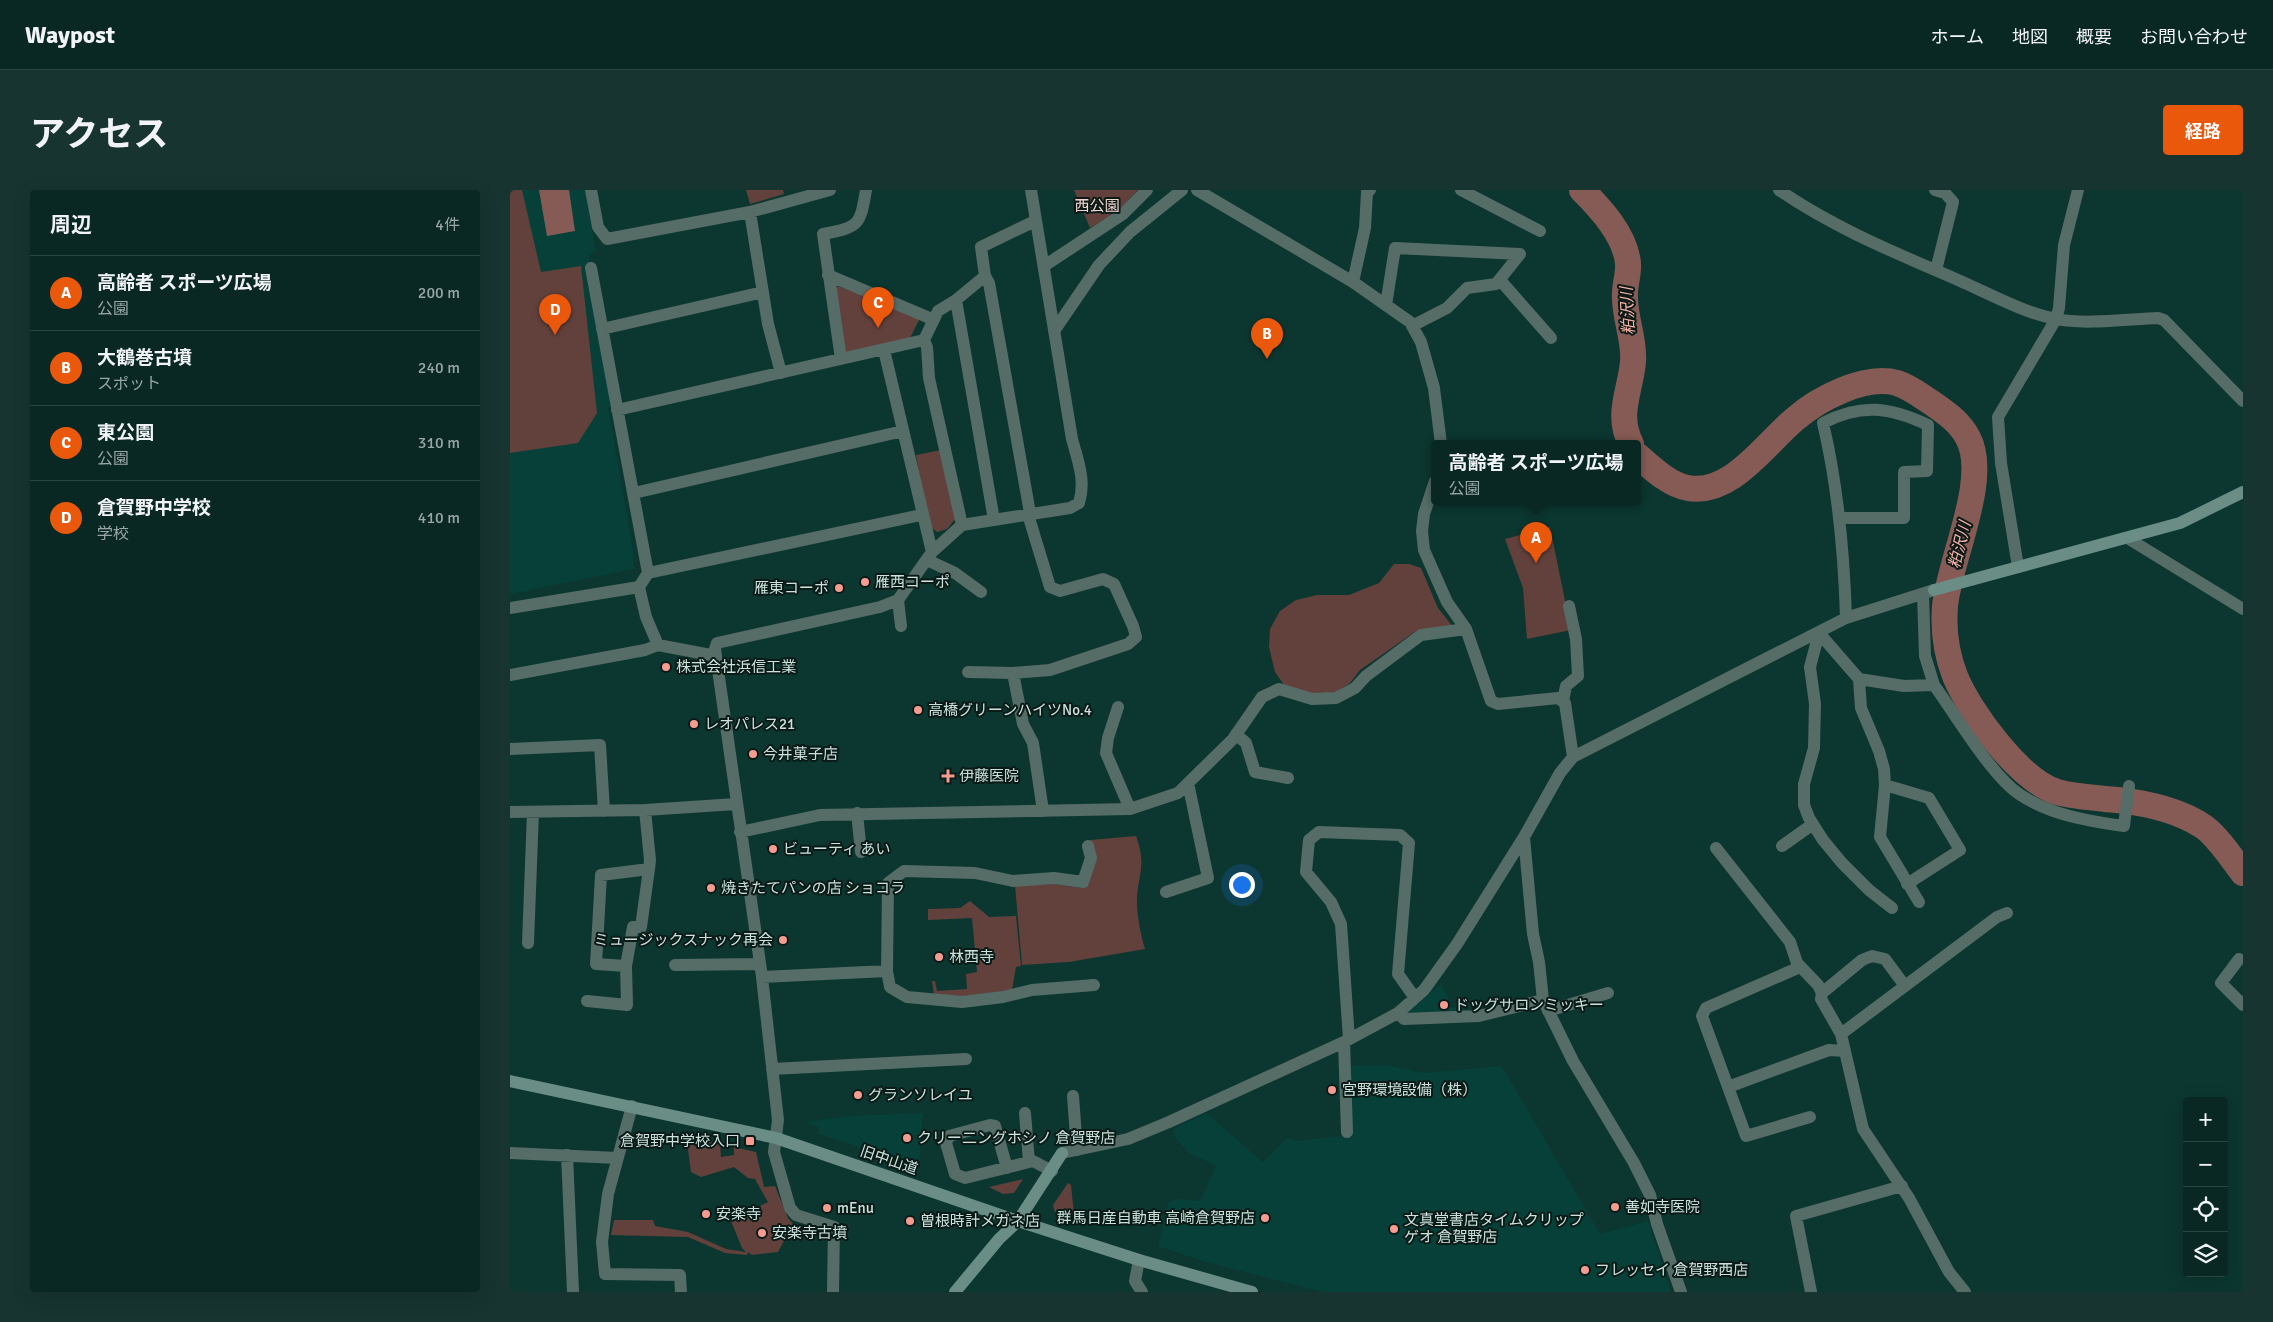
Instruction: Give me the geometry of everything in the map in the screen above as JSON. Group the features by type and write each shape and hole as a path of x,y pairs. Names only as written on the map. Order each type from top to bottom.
{"main road":[{"path":"1928,592 2129,539 2180,523 2243,492"},
{"name":"旧中山道","path":"510,1081 776,1138 1018,1221 1139,1260 1252,1292"},
{"path":"955,1292 999,1239 1018,1221 1062,1153"}],"street":[{"path":"591,190 598,227 607,239 750,212 830,190"},
{"path":"841,359 828,275 824,234 850,229 856,223 862,213 866,190"},
{"path":"833,1292 834,1227 796,1215 790,1208 774,1152 778,1120 761,970 716,656 717,643 880,607 898,600 929,556 962,526 1030,512 1070,508 1079,503 1083,490 1031,190"},
{"path":"1044,266 1123,214 1147,190"},
{"path":"1054,331 1099,265 1130,232 1182,190"},
{"path":"1197,190 1353,282 1410,322 1421,342 1434,388 1440,440"},
{"path":"1353,282 1365,228 1366,192 1370,190"},
{"path":"1461,190 1540,231"},
{"path":"1779,190 1812,213 1841,228 1995,296 2056,320 2164,320 2243,401"},
{"path":"1935,190 1945,193 1954,202 1936,270"},
{"path":"2018,567 2001,463 1998,417 2056,320 2059,308 2064,245 2078,190"},
{"path":"750,212 768,324 781,373"},
{"path":"968,672 1013,673 1050,670 1128,644 1136,637 1114,584 1103,579 1060,591 1050,587 1030,521 1030,512 989,283 985,276 982,247 1035,221"},
{"path":"1386,305 1395,248 1520,254 1496,284 1467,288 1447,308 1412,326"},
{"path":"591,268 648,573 639,587 646,617 658,645"},
{"path":"828,275 932,319"},
{"path":"924,340 932,319 938,310 956,300 985,276"},
{"path":"1500,280 1551,338"},
{"path":"602,329 763,292"},
{"path":"956,300 994,520"},
{"path":"617,410 924,340"},
{"path":"924,340 928,347 930,378 962,526"},
{"path":"884,350 929,556 981,592"},
{"path":"1839,518 1904,518 1904,472 1927,471 1928,425 1906,414 1886,410 1863,410 1840,414 1823,423 1832,460 1839,518 1844,564 1846,618"},
{"path":"634,493 903,431"},
{"path":"1431,493 1424,514 1422,531 1424,550 1447,602 1466,629 1491,701 1498,704 1558,698 1563,701 1565,703 1573,757"},
{"path":"648,573 921,515"},
{"path":"2129,539 2243,609"},
{"path":"510,608 639,587"},
{"path":"1062,1153 1128,1139 1161,1126 1346,1040 1398,1013 1424,990 1457,944 1524,837 1560,773 1573,757 1846,618 1928,592 1925,656 1934,685 2001,778 2018,793 2039,805 2068,816 2124,826 2129,786"},
{"path":"898,600 901,626"},
{"path":"1563,701 1566,686 1578,676 1576,639 1570,606"},
{"path":"740,832 820,815 1130,809 1178,793 1236,734 1262,697 1279,689 1312,699 1336,698 1355,688 1366,676 1421,635 1466,629"},
{"path":"1819,633 1859,679 1861,708 1879,751 1884,769 1885,785 1880,838 1919,902"},
{"path":"1819,633 1810,667 1815,704 1814,748 1803,793 1804,805 1813,824 1842,863 1869,890 1892,908"},
{"path":"510,675 645,650 658,645 716,656"},
{"path":"1013,673 1023,724 1033,743 1043,811"},
{"path":"1859,679 1904,686 1934,685"},
{"path":"1118,707 1108,738 1106,753 1130,809"},
{"path":"1236,734 1246,743 1256,772 1288,778"},
{"path":"510,749 600,745 604,811"},
{"path":"1166,892 1208,878 1188,783"},
{"path":"1885,785 1929,798 1960,850 1907,884"},
{"path":"510,812 645,810 736,804"},
{"path":"587,1001 627,1004 626,966 633,927 641,927 650,860 645,810"},
{"path":"528,943 533,812"},
{"path":"857,814 861,852"},
{"path":"1782,846 1813,824"},
{"path":"1346,1132 1346,1040 1341,924 1331,902 1306,872 1309,840 1319,832 1400,835 1409,842 1398,974 1415,998"},
{"path":"1524,837 1532,934 1546,1005 1573,1061 1634,1163 1650,1195 1656,1224 1681,1292"},
{"path":"1088,846 1091,858 1083,882 1054,878 1014,880 975,873 902,872 888,883 887,971 890,987 907,997 962,1002 1003,997 1032,990 1094,985"},
{"path":"1716,848 1790,942 1796,963 1818,986 1822,993 1821,999 1841,1034 1863,1130 1902,1186 1949,1272 1965,1292"},
{"path":"626,966 596,964 601,875 649,869"},
{"path":"1841,1034 1997,917 2007,913"},
{"path":"1822,993 1862,960 1872,956 1885,959 1905,986"},
{"path":"2239,959 2221,983 2243,1005"},
{"path":"675,965 761,970 887,971"},
{"path":"1800,967 1706,1008 1702,1016 1746,1136 1810,1118"},
{"path":"1398,1013 1404,1019 1479,1016 1608,993"},
{"path":"1728,1087 1830,1050 1845,1050"},
{"path":"772,1069 966,1059"},
{"path":"1073,1096 1077,1150"},
{"path":"632,1106 608,1194 602,1242 604,1274 680,1275 681,1292"},
{"path":"1025,1113 1029,1162"},
{"path":"1007,1168 995,1126 990,1124 949,1136 946,1142 955,1174 965,1178 1007,1168 1033,1161 1052,1171"},
{"path":"510,1153 618,1158"},
{"path":"567,1155 573,1292"},
{"path":"1811,1292 1796,1216 1902,1186"},
{"path":"1139,1260 1135,1281 1142,1292"}],"shaded area":[{"path":"510,190 585,190 596,252 589,254 590,263 613,405 608,408 633,549 634,569 510,594"},
{"path":"539,190 569,190 575,231 547,236"},
{"path":"1441,984 1447,994 1450,1007 1461,1008 1461,1014 1409,1016 1408,1012"},
{"path":"1385,1065 1424,1073 1502,1066 1600,1234 1648,1221 1671,1292 1324,1292 1209,1263 1158,1246 1168,1202 1179,1199 1200,1201 1216,1166 1189,1153 1173,1135 1173,1129 1206,1113 1263,1162 1288,1137 1296,1141 1351,1135 1350,1066"},
{"path":"923,1113 919,1166 819,1134 819,1127 804,1122 849,1116"}],"green space":[{"path":"510,190 522,190 541,272 581,266 597,413 578,443 510,453"},
{"path":"746,190 783,190 784,194 750,204"},
{"name":"西公園","path":"1074,190 1138,190 1118,211 1090,228"},
{"path":"838,286 920,318 910,338 845,353 836,289"},
{"path":"941,450 957,517 947,529 937,532 929,526 916,455"},
{"path":"1550,527 1571,630 1527,639 1523,588 1505,539"},
{"path":"1394,564 1409,564 1421,568 1438,608 1453,627 1416,631 1360,670 1350,683 1336,692 1318,696 1284,685 1275,672 1269,647 1270,629 1280,611 1296,600 1317,595 1349,595 1379,583"},
{"path":"1136,836 1141,857 1137,906 1145,949 1069,962 1022,965 1015,885 1053,884 1081,888 1090,840"},
{"path":"970,901 989,917 1016,916 1021,966 1016,967 1012,990 957,997 934,995 932,981 935,981 937,991 967,989 966,974 977,972 972,918 928,920 928,909 960,908"},
{"path":"693,1138 720,1144 721,1157 734,1155 734,1147 756,1152 764,1187 775,1186 788,1218 793,1224 778,1252 752,1255 748,1252 747,1255 725,1253 688,1237 611,1235 614,1220 653,1220 655,1226 688,1232 726,1249 746,1252 742,1248 731,1221 768,1202 755,1179 748,1178 734,1167 701,1177 691,1172 687,1142"},
{"path":"1023,1179 1014,1193 1003,1194 989,1187"},
{"path":"1068,1183 1071,1185 1074,1214 1071,1217 1055,1212 1053,1205"}],"waterway":[{"name":"粕沢川","path":"1582,190 1611,223 1622,242 1628,263 1625,306 1633,362 1624,413 1630,440"},
{"name":"粕沢川","path":"1641,458 1674,483 1688,488 1704,488 1719,484 1733,476 1747,466 1805,411 1829,396 1843,390 1857,385 1884,381 1906,387 1932,403 1961,427 1968,438 1973,455 1974,475 1971,497 1948,588 1944,615 1949,659 1955,676 1983,725 2012,759 2027,774 2042,785 2064,794 2139,803 2162,808 2184,816 2209,831 2225,848 2243,873"}],"place":[{"name":"東公園","path":"878,328"},
{"name":"倉賀野中学校","path":"555,335"},
{"name":"大鶴巻古墳","path":"1267,359"},
{"name":"高齢者 スポーツ広場","path":"1536,563"},
{"name":"雁西コーポ","path":"865,582"},
{"name":"雁東コーポ","path":"839,588"},
{"name":"株式会社浜信工業","path":"666,667"},
{"name":"高橋グリーンハイツNo.4","path":"918,710"},
{"name":"レオパレス21","path":"694,724"},
{"name":"今井菓子店","path":"753,754"},
{"name":"伊藤医院","path":"948,776"},
{"name":"ビューティ あい","path":"773,849"},
{"name":"焼きたてパンの店 ショコラ","path":"711,888"},
{"name":"ミュージックスナック再会","path":"783,940"},
{"name":"林西寺","path":"939,957"},
{"name":"ドッグサロンミッキー","path":"1444,1005"},
{"name":"宮野環境設備（株）","path":"1332,1090"},
{"name":"グランソレイユ","path":"858,1095"},
{"name":"クリー二ングホシノ 倉賀野店","path":"907,1138"},
{"name":"倉賀野中学校入口","path":"750,1141"},
{"name":"善如寺医院","path":"1615,1207"},
{"name":"mEnu","path":"827,1208"},
{"name":"安楽寺","path":"706,1214"},
{"name":"群馬日産自動車 高崎倉賀野店","path":"1265,1218"},
{"name":"曽根時計メガネ店","path":"910,1221"},
{"name":"文真堂書店タイムクリップ ゲオ 倉賀野店","path":"1394,1229"},
{"name":"安楽寺古墳","path":"762,1233"},
{"name":"フレッセイ 倉賀野西店","path":"1585,1270"}]}
